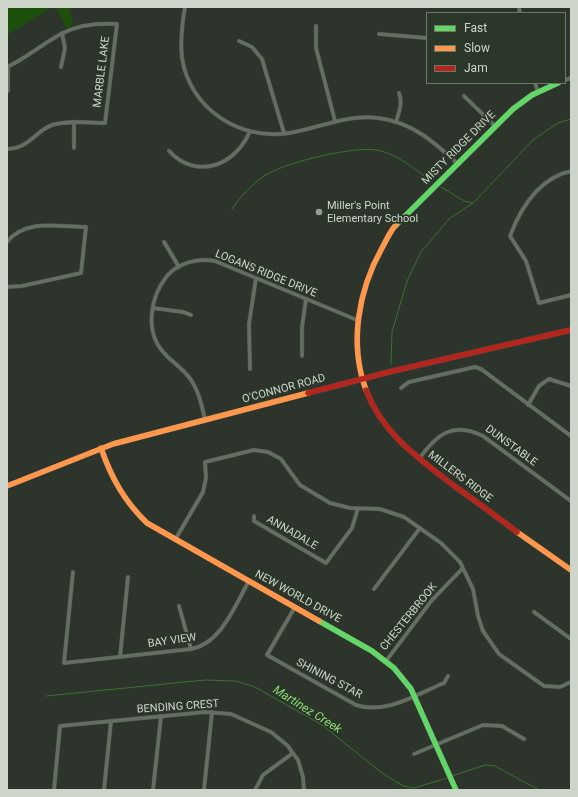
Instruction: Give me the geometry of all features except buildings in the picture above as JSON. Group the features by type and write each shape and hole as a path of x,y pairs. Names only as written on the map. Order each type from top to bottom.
{"street":[{"path":"184,7 181,51 185,69 192,86 205,104 216,114 233,125 250,131 266,134 284,133 335,121 366,117 396,122 424,134 458,164"},
{"name":"MARBLE LAKE","path":"62,33 94,23 117,24 105,123 74,123"},
{"path":"316,26 316,48 335,121"},
{"path":"8,92 8,67 62,33 65,48 62,67"},
{"path":"378,34 426,38"},
{"path":"239,40 252,47 262,59 284,133"},
{"path":"535,84 538,92"},
{"name":"MISTY RIDGE DRIVE","path":"361,379 357,364 356,350 358,320 368,280 393,228 520,102 556,84"},
{"path":"396,122 401,104 399,93"},
{"path":"464,96 495,126"},
{"path":"7,149 22,146 30,142 51,126 74,123 74,148"},
{"path":"169,151 180,161 194,166 214,166 235,155 244,143 250,131"},
{"path":"571,171 553,177 532,196 517,218 510,236 526,261 539,303 571,295"},
{"path":"7,242 16,233 24,228 33,226 86,228 81,273 22,286 7,287"},
{"path":"164,242 179,267"},
{"name":"LOGANS RIDGE DRIVE","path":"206,420 198,392 182,369 165,355 155,340 152,324 155,297 162,282 169,274 179,267 195,261 210,260 221,263 358,320"},
{"path":"250,369 249,324 256,278"},
{"path":"302,356 302,327 306,299"},
{"path":"153,308 183,312 191,315"},
{"name":"O'CONNOR ROAD","path":"7,486 101,448 361,379 571,330"},
{"path":"401,388 409,382 470,367 481,369 494,376 528,405 571,436"},
{"name":"MILLERS RIDGE","path":"361,379 368,397 385,426 398,441 419,459 559,563 571,570"},
{"path":"528,405 539,386 549,379 571,386"},
{"name":"DUNSTABLE","path":"419,459 431,443 441,435 457,429 470,430 483,436 571,501"},
{"name":"NEW WORLD DRIVE","path":"101,448 115,485 128,504 147,523 372,651 386,661 404,678 415,695 456,790"},
{"path":"175,540 203,492 206,478 204,462 247,451 261,450 268,452 281,460 303,488 330,503 343,507 388,511 404,517 448,549 463,568 473,589 480,624 493,648 507,661 540,685 560,687 571,682"},
{"name":"ANNADALE","path":"254,516 254,521 326,563 352,528 358,508"},
{"path":"374,589 420,528"},
{"name":"CHESTERBROOK","path":"386,661 432,600 463,568"},
{"name":"BAY VIEW","path":"73,572 64,663 191,649 204,646 216,636 249,581"},
{"path":"120,657 128,577"},
{"path":"179,606 191,649"},
{"name":"SHINING STAR","path":"295,607 267,655 360,707 382,708 444,683 448,676"},
{"path":"534,612 571,639"},
{"path":"204,790 212,712"},
{"name":"BENDING CREST","path":"54,790 60,726 212,712 231,714 253,723 283,741 293,753 301,769 304,790"},
{"path":"153,790 161,716"},
{"path":"104,790 111,721"},
{"path":"414,754 476,727 490,724 506,728 524,739"},
{"path":"255,790 263,775 293,753"}],"green space":[{"path":"7,7 52,7 7,35"},
{"path":"56,7 69,7 73,25 66,28"}],"waterway":[{"path":"391,364 392,332 407,281 421,252 449,219 473,203 534,139 558,123 571,119"},
{"path":"232,209 259,179 273,171 302,161 335,153 365,149 384,152 406,162 432,181"},
{"path":"441,187 464,201 472,203"},
{"name":"Martinez Creek","path":"46,696 205,680 236,681 255,687 322,725 382,773 403,786 414,788 447,778"},
{"name":"Martinez Creek","path":"452,776 485,765 495,766 539,790"}],"traffic: fast":[{"path":"396,225 513,109 532,95 556,84"},
{"path":"319,621 372,651 394,668 411,689 456,790"}],"traffic: slow":[{"path":"366,390 361,372 357,336 362,300 374,265 388,236 396,225"},
{"path":"7,486 113,444 308,393"},
{"path":"101,448 109,469 119,488 139,515 147,523 319,621"},
{"path":"517,532 571,570"}],"traffic: jam":[{"path":"308,393 393,371 571,330"},
{"path":"366,390 381,419 402,444 440,475 517,532"}],"place":[{"name":"Miller's Point Elementary School","path":"319,212"}]}
